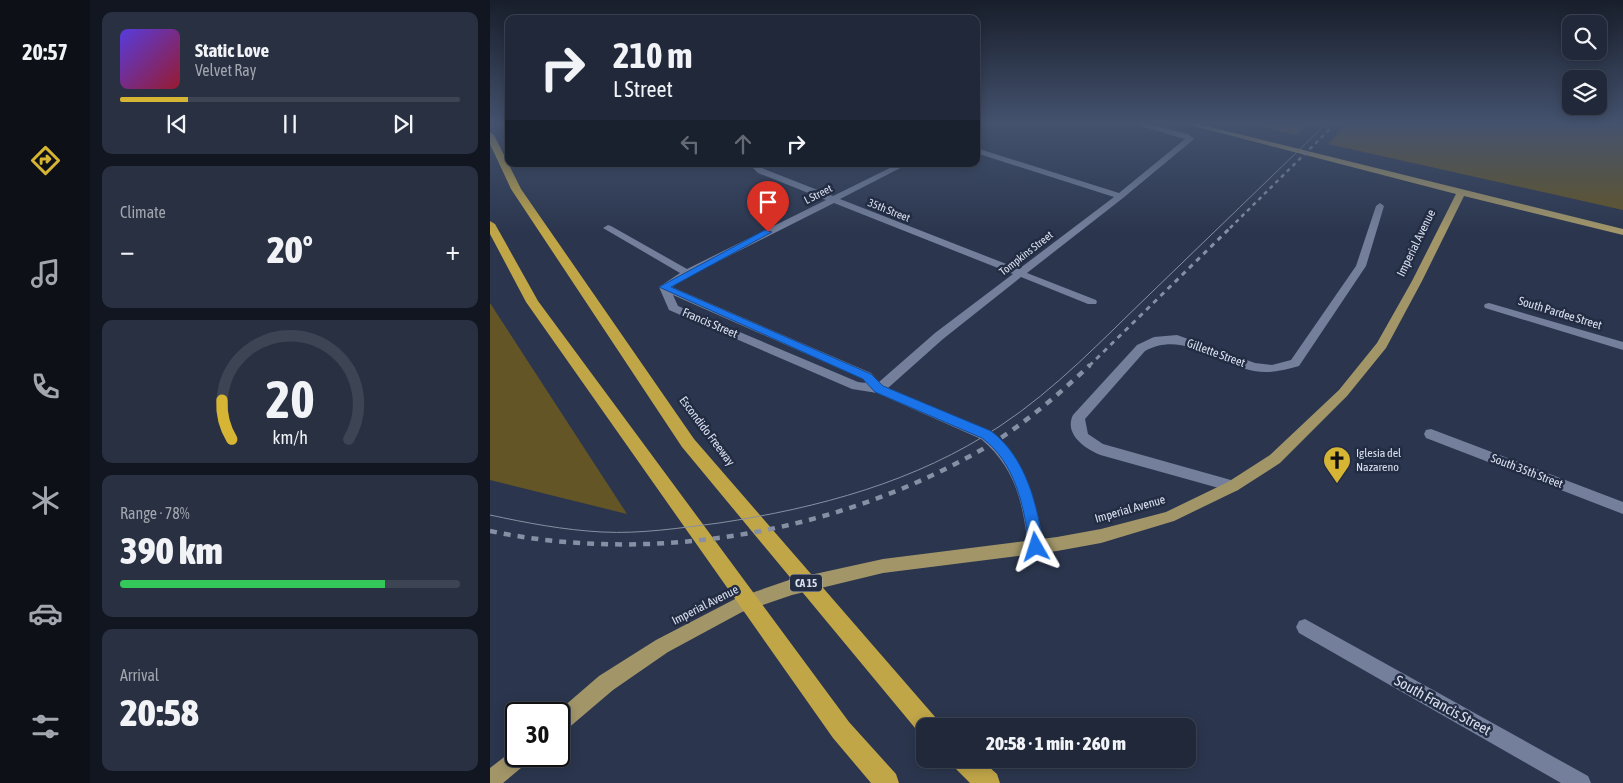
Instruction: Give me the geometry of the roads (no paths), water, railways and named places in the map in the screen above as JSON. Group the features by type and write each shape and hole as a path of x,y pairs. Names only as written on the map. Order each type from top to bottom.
{"highway":[{"name":"Escondido Freeway","path":"505,167 516,189 688,443 920,718"},
{"path":"515,167 516,189"},
{"path":"490,224 532,302 842,730 887,783"},
{"path":"972,768 988,783"}],"main road":[{"path":"1325,159 1623,232"},
{"name":"Imperial Avenue","path":"570,713 606,682 662,646 737,606 792,586 884,566 1036,547 1101,536 1169,518 1234,486 1275,459 1343,393 1367,365 1382,345 1418,281 1460,193"},
{"path":"490,781 506,767"}],"street":[{"path":"1003,159 1120,196"},
{"name":"Tompkins Street","path":"879,389 938,336 1166,159"},
{"name":"35th Street","path":"759,167 761,171 1092,302"},
{"name":"L Street","path":"664,287 687,273 898,167"},
{"name":"Gillette Street","path":"1234,486 1104,451 1088,444 1079,432 1078,418 1141,348 1154,342 1177,339 1254,367 1272,370 1295,363 1361,266 1380,206"},
{"path":"608,228 687,273"},
{"name":"Francis Street","path":"664,287 673,308 856,386 879,389 986,435 995,441 1013,463 1032,515 1036,547"},
{"name":"South Pardee Street","path":"1489,306 1623,346"},
{"name":"South 35th Street","path":"1431,434 1623,508"},
{"name":"South Francis Street","path":"1305,627 1581,783"}],"tram line":[{"path":"490,515 546,526 588,531 631,532 675,529 756,517 829,500 865,490 935,463 968,446 1000,426 1021,412 1060,380 1290,159"}],"railway":[{"path":"1230,228 1300,159"},
{"path":"1089,366 1231,227"},
{"path":"490,531 554,541 619,544 684,542 749,533 814,519 876,499 936,473 993,443 1043,406 1090,365"}],"place":[{"name":"Iglesia del Nazareno","path":"1337,484"}]}
